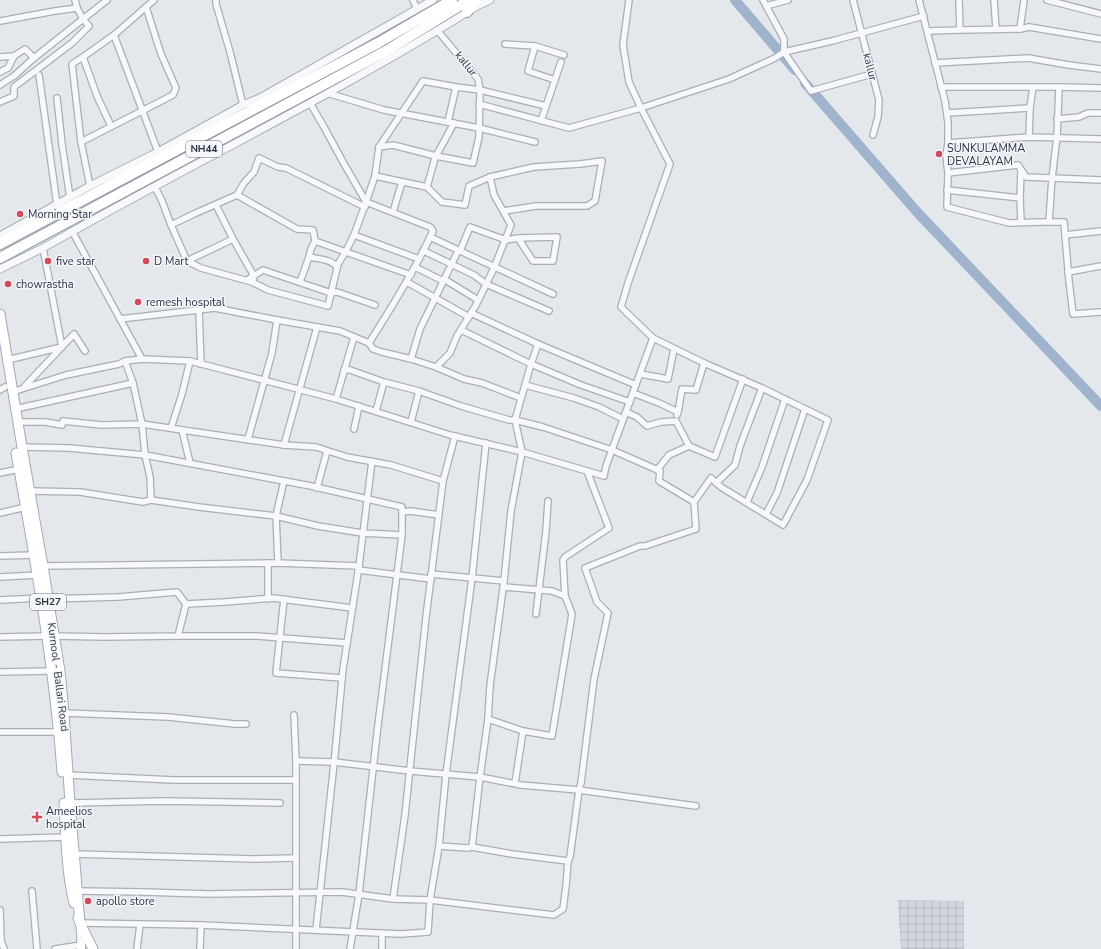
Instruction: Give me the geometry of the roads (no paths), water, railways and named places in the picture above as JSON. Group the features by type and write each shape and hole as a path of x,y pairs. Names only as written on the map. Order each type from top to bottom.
{"highway":[{"name":"NH44","path":"0,244 378,43 452,0"},
{"name":"NH44","path":"0,258 386,51 469,0"},
{"path":"467,12 476,0"}],"main road":[{"name":"Kurnool - Ballari Road","path":"0,314 6,390 34,555 38,576 45,599"},
{"name":"Kurnool - Ballari Road","path":"6,390 15,409 18,422 43,566 45,599 50,636 51,671 59,732 67,855 71,892 80,924 93,949"},
{"name":"Kurnool - Ballari Road","path":"50,636 60,671 80,924"}],"street":[{"path":"0,102 14,96 14,87 72,43 89,26 83,19 74,0"},
{"path":"0,85 14,76 34,58 107,0"},
{"path":"90,186 81,142 72,64 114,35 154,0"},
{"path":"216,0 243,105"},
{"path":"413,0 417,9"},
{"path":"0,236 90,186 158,152 243,105 260,98 434,0"},
{"path":"0,269 43,248 310,103 490,0"},
{"path":"78,891 208,894 342,892 392,899 430,900 554,915 562,909 568,861 570,857 581,783 594,679 608,614 597,602 585,568 640,546 645,546 696,529 694,502 711,478 783,524 807,480 828,420 653,338 622,307 628,283 670,164 629,82 623,45 629,0"},
{"path":"763,0 784,39 784,52 811,91 872,74"},
{"path":"766,6 788,0"},
{"name":"kallur","path":"853,0 879,100 878,117 873,135"},
{"path":"919,0 928,31 947,113 947,207 1009,223 1064,222 1073,314 1101,312"},
{"path":"959,0 960,30"},
{"path":"994,0 996,30"},
{"path":"1020,29 1024,0"},
{"path":"1047,0 1101,14"},
{"path":"81,142 173,95 176,88 161,54 146,7"},
{"path":"0,21 77,8"},
{"path":"479,104 569,128 641,108 729,79 775,58 784,52 832,41 924,16"},
{"path":"928,31 996,30 1029,27 1101,39"},
{"name":"kallur","path":"436,156 473,163 479,137 480,90 478,79 437,30"},
{"path":"114,35 158,152"},
{"path":"505,44 535,46 564,55"},
{"path":"535,46 528,71 555,80"},
{"path":"0,57 14,56 25,49 34,58"},
{"path":"0,72 8,68 14,56"},
{"path":"83,57 97,96 111,126"},
{"path":"935,63 1028,58 1101,69"},
{"path":"541,121 561,62"},
{"path":"39,75 57,205"},
{"path":"155,187 187,261 201,268 251,280 268,290 328,306 337,267 354,235 375,176 379,147 423,81 480,90 546,106"},
{"path":"427,187 436,156 451,123 456,87"},
{"path":"941,87 1101,88"},
{"path":"1030,137 1030,108 1033,87"},
{"path":"1049,222 1057,137 1059,87"},
{"path":"327,93 384,110 479,128 535,142"},
{"path":"57,98 70,198"},
{"path":"310,103 365,205"},
{"path":"947,113 1030,108"},
{"path":"1057,119 1079,117 1088,113 1101,113"},
{"path":"948,143 1030,137 1101,139"},
{"path":"379,147 393,145 436,156"},
{"path":"171,225 237,195 244,183 254,172 259,158 278,167 286,168 365,205 393,212 430,227 433,231 424,252 369,343"},
{"path":"375,176 427,187 442,202 465,205 469,186 490,177 534,167 602,161 595,201 587,206 536,206 504,211"},
{"path":"948,173 1018,165 1026,177 1101,180"},
{"path":"1021,170 1021,222"},
{"path":"436,367 450,353 478,300 494,268 511,225 494,195 490,177"},
{"path":"393,212 402,182"},
{"path":"947,190 1020,198"},
{"path":"237,195 296,229 313,230 315,241 300,282"},
{"path":"216,205 251,280"},
{"path":"411,359 420,330 470,227 506,240 518,238 557,237 553,261 533,261 518,238"},
{"path":"72,231 142,359"},
{"path":"1065,235 1101,231"},
{"path":"354,235 420,259"},
{"path":"430,237 494,268 553,294"},
{"path":"187,261 233,239"},
{"path":"315,241 411,275"},
{"path":"43,248 62,347"},
{"path":"424,252 474,275 486,284 549,311"},
{"path":"309,257 331,262 337,267"},
{"path":"1068,272 1101,266"},
{"path":"415,267 443,280 478,300"},
{"path":"251,280 263,270 331,293 337,292 375,305"},
{"path":"407,282 470,315 636,385"},
{"path":"120,318 215,308 340,331 369,343 373,349 436,367 464,379 482,383 521,398"},
{"path":"199,310 201,364"},
{"path":"248,439 272,353 277,320"},
{"path":"284,445 317,327"},
{"path":"461,330 531,364 581,385 630,402"},
{"path":"23,388 74,334 85,352"},
{"path":"336,399 354,337"},
{"path":"6,390 23,388 66,375 119,364 126,361 142,359 190,361 336,399 455,436 522,452 604,476 606,466 653,338"},
{"path":"472,847 488,719 490,686 504,584 511,512 522,452 515,420 538,344"},
{"path":"3,358 62,347"},
{"path":"641,374 668,379 674,349"},
{"path":"126,361 133,383 142,424 150,477 151,500"},
{"path":"171,428 182,394 190,361"},
{"path":"704,363 696,390 682,389 676,421 689,446 715,457 743,380"},
{"path":"344,370 419,391 509,420 515,420 543,427 612,450 660,471 659,481 694,502"},
{"path":"376,411 384,382"},
{"path":"15,409 133,383"},
{"path":"525,385 574,398 599,407 623,419"},
{"path":"716,482 735,466 740,446 762,388"},
{"path":"411,422 419,391"},
{"path":"633,394 678,412"},
{"path":"747,502 762,467 785,399"},
{"path":"354,429 359,406"},
{"path":"766,514 777,493 805,409"},
{"path":"626,412 637,417 647,426 661,422 676,421"},
{"path":"18,422 45,422 62,425 63,422 101,425 142,424 284,445 316,447 347,457 391,465 443,481"},
{"path":"182,430 190,463"},
{"path":"392,899 405,815 426,617 443,481 455,436"},
{"path":"54,949 81,947 80,924 201,925 401,934 428,932 430,900 472,578 486,443"},
{"path":"657,470 669,455 689,446"},
{"path":"22,447 69,448 146,455 284,481 402,507 402,535 373,766 359,894 350,949"},
{"path":"317,488 327,451"},
{"path":"316,930 342,678 372,461"},
{"path":"0,474 19,469"},
{"path":"488,719 523,731 552,736 572,614 565,596 563,560 565,557 609,528 587,472"},
{"path":"278,563 276,516 284,481"},
{"path":"30,491 80,492 143,502 151,500 276,516 362,534 402,535"},
{"path":"536,614 548,501"},
{"path":"0,513 26,507"},
{"path":"402,512 411,511 439,515"},
{"path":"0,556 34,555"},
{"path":"268,563 268,599"},
{"path":"43,566 278,563 358,568 397,575 472,578 552,591 565,596"},
{"path":"0,577 38,576"},
{"path":"0,600 118,597 177,592 186,604"},
{"path":"186,604 284,599 352,608"},
{"path":"284,599 276,673 342,678"},
{"path":"178,636 186,604"},
{"path":"0,637 257,636 347,643"},
{"path":"0,672 51,671"},
{"path":"64,712 168,717 246,724"},
{"path":"294,715 296,761 296,949"},
{"path":"515,783 523,731"},
{"path":"0,732 59,732"},
{"path":"296,761 334,762 480,777 521,785 579,790 696,806"},
{"path":"68,775 174,780 296,780"},
{"path":"70,803 164,801 280,803"},
{"path":"0,839 66,838"},
{"path":"438,846 472,847 568,861"},
{"path":"74,854 254,859 296,858"},
{"path":"32,891 37,949"},
{"path":"0,910 0,941 4,949"},
{"path":"137,949 140,924"},
{"path":"200,949 201,925"},
{"path":"382,933 382,949"}],"waterway":[{"path":"735,0 795,70"},
{"path":"805,83 917,212 1101,406"}],"place":[{"name":"SUNKULAMMA DEVALAYAM","path":"939,154"},
{"name":"Morning Star","path":"20,214"},
{"name":"five star","path":"48,261"},
{"name":"D Mart","path":"146,261"},
{"name":"chowrastha","path":"8,284"},
{"name":"remesh hospital","path":"138,302"},
{"name":"Ameelios hospital","path":"37,817"},
{"name":"apollo store","path":"88,901"}]}
